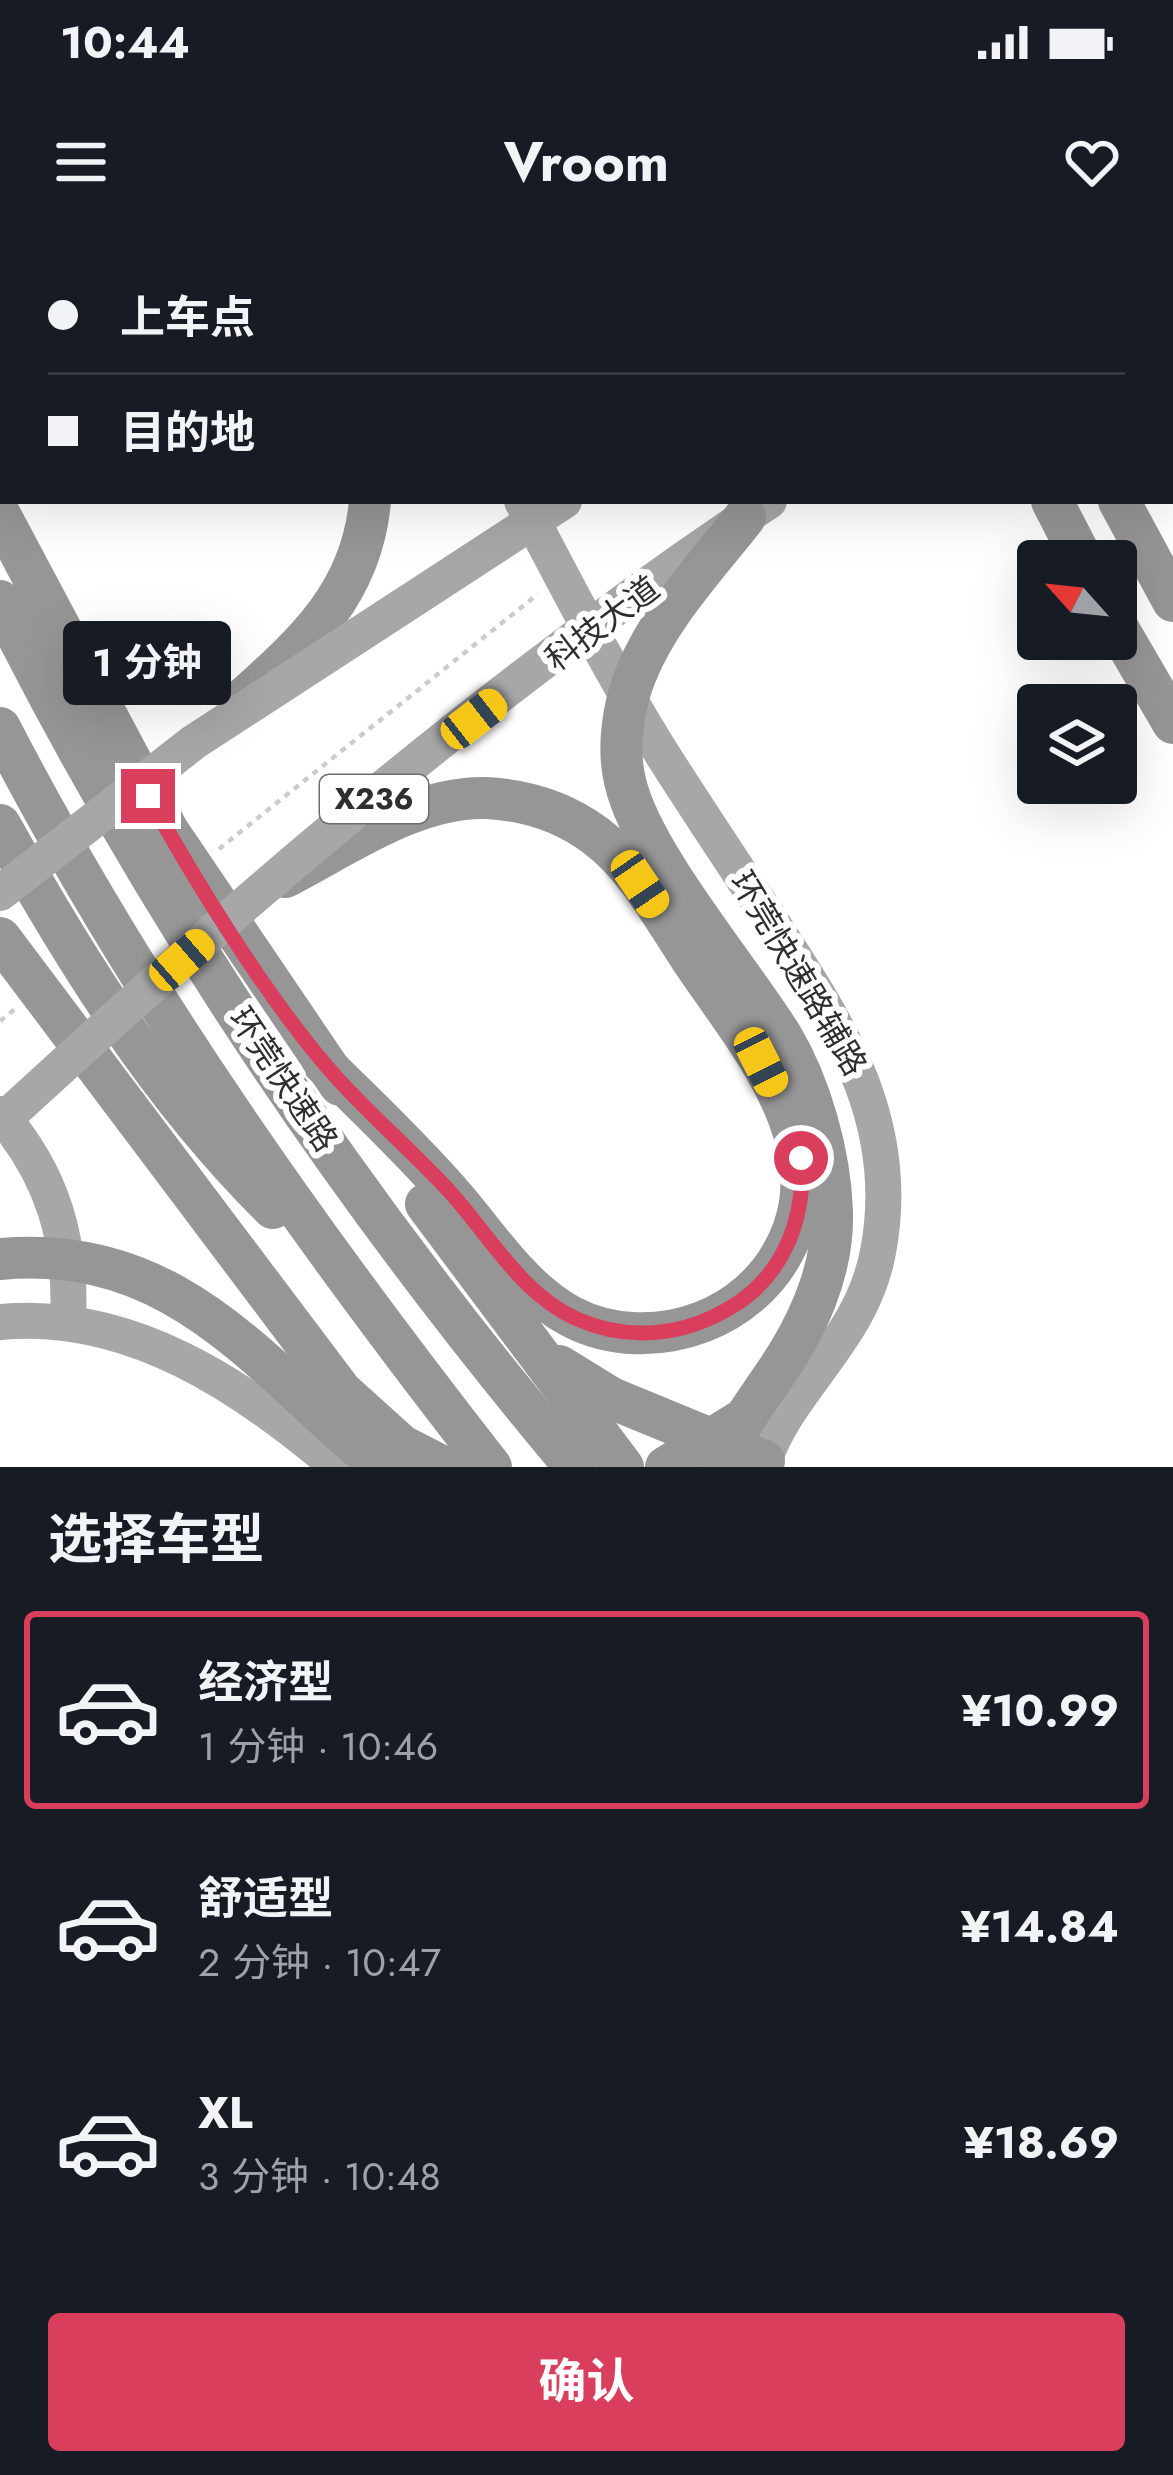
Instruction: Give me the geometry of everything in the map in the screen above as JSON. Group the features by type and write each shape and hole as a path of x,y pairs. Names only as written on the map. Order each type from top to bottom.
{"highway":[{"path":"12,504 43,599"},
{"path":"194,742 303,644 339,603 362,553 370,504"},
{"path":"1054,504 1072,540"},
{"path":"1122,504 1173,601"},
{"path":"666,1467 745,1418 790,1352 820,1290 832,1215 818,1125 785,1042 651,840 625,784 621,757 624,713 655,634 757,509"},
{"path":"0,515 168,831 323,1063 623,1467"},
{"name":"环莞快速路","path":"0,601 82,761 252,1034 386,1227 575,1467"},
{"path":"1136,660 1173,724"},
{"name":"环莞快速路","path":"0,728 107,919 339,1272 491,1467"},
{"path":"268,886 419,809 450,801 512,800 557,814 598,837 640,884 761,1062 794,1132 803,1185 800,1211 785,1249 760,1283 715,1317 658,1333 615,1331 573,1318 526,1282 430,1171 323,1063"},
{"path":"0,824 69,948 173,1098 225,1160 339,1272"},
{"path":"0,938 240,1263 366,1418 443,1467"},
{"path":"0,1259 89,1265 144,1282 195,1307 263,1357 382,1467"},
{"path":"523,1336 611,1399 750,1465"},
{"path":"745,1418 750,1465"}],"main road":[{"name":"环莞快速路辅路","path":"525,504 656,745 850,1048 876,1115 885,1186 880,1240 866,1293 832,1357 750,1465"},
{"path":"0,893 194,742 559,504"},
{"name":"科技大道","path":"0,1118 441,744 757,509"},
{"path":"0,1118 31,1157 60,1217 70,1277 68,1321"},
{"path":"0,1322 68,1321 149,1345 267,1410 338,1467"}],"path":[{"path":"218,850 561,575"}],"route":[{"path":"148,796 323,1063 419,1159 526,1282 573,1318 600,1328 658,1333 687,1328 740,1302 778,1261 791,1237 800,1211 801,1158"}]}
